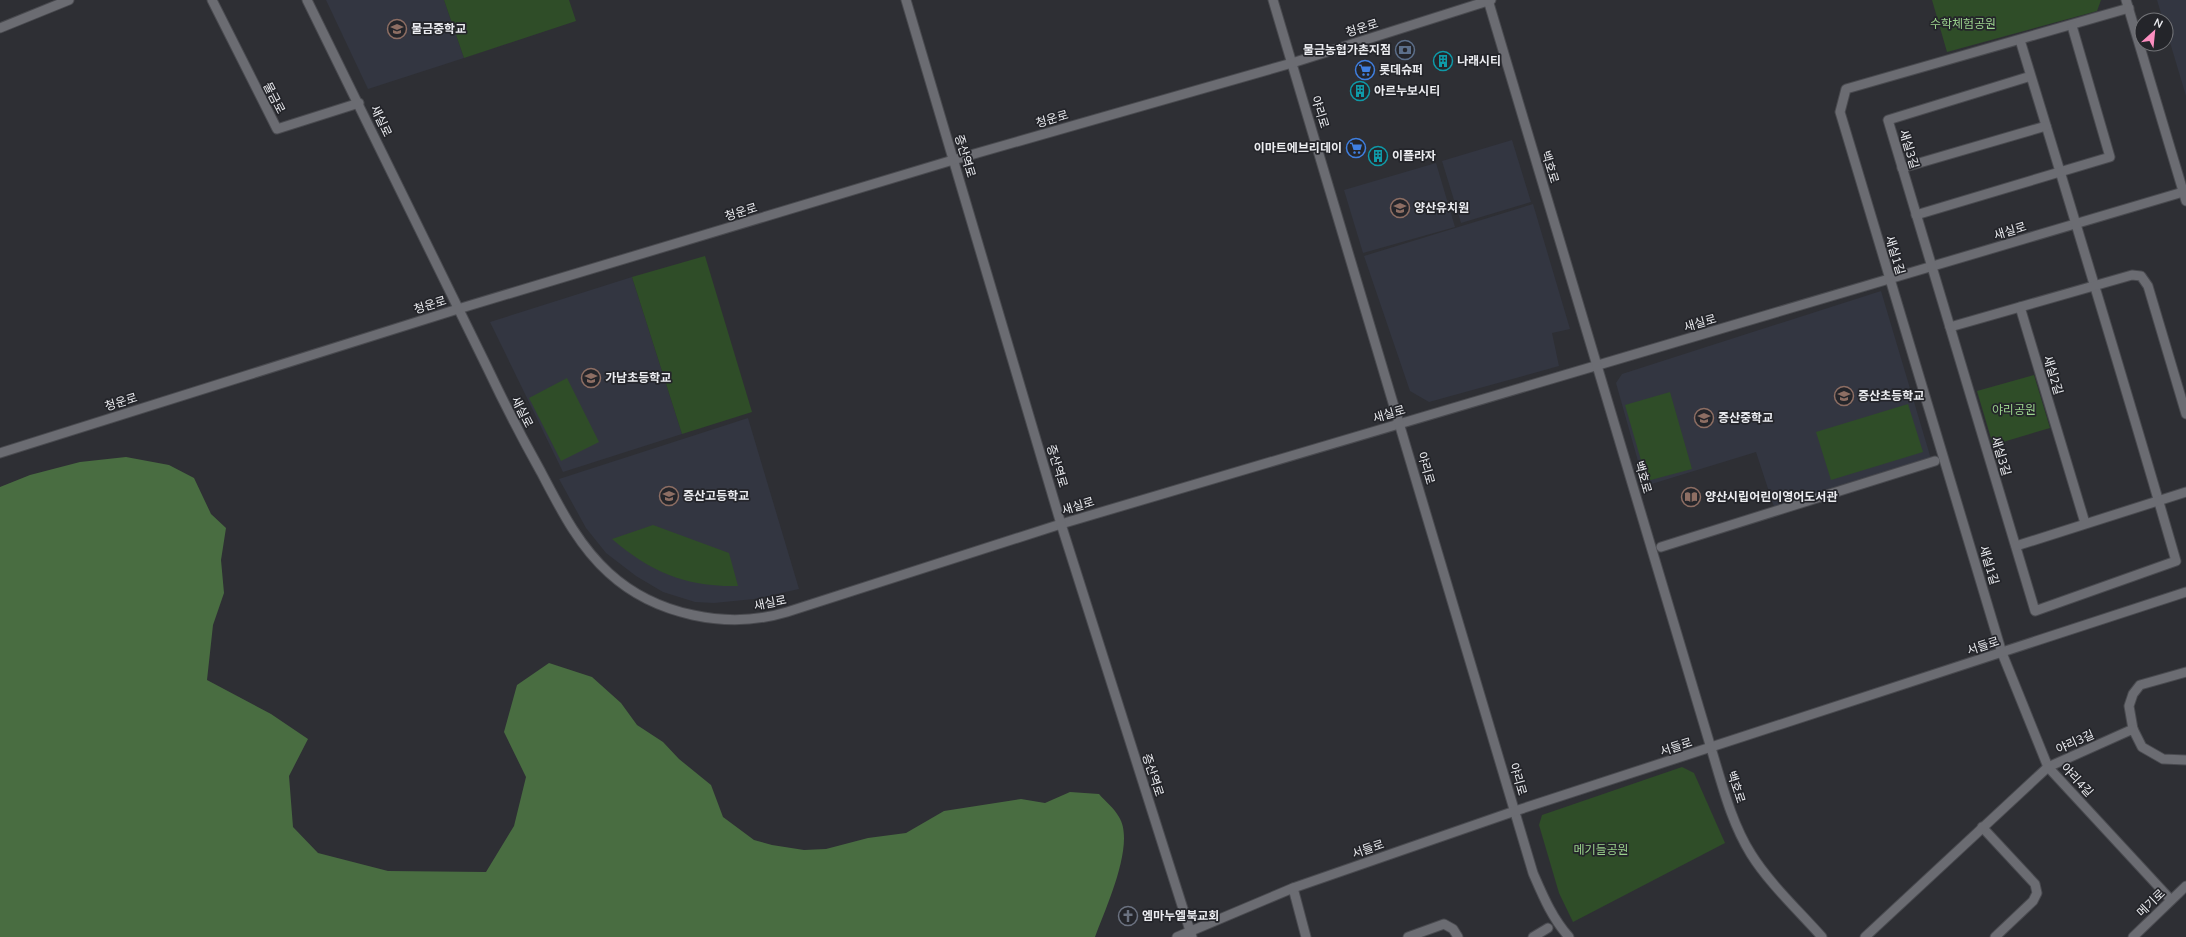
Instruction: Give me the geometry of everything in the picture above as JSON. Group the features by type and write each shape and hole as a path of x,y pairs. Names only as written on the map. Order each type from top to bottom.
{"street":[{"path":"0,28 69,0"},
{"name":"물금로","path":"212,0 277,129 359,103"},
{"name":"새실로","path":"307,0 359,103 513,421 580,541 615,578 642,597 679,612 720,619 747,619 777,615 1061,524 2075,224 2185,197"},
{"name":"증산역로","path":"906,0 1061,524 1191,934"},
{"name":"야리로","path":"1273,0 1401,424 1533,873 1545,902 1558,924 1569,937"},
{"name":"청운로","path":"0,453 458,309 953,160 1292,62 1489,0"},
{"name":"백호로","path":"1489,0 1711,748 1736,826 1751,854 1822,937"},
{"path":"2127,4 2185,197"},
{"name":"새실1길","path":"2002,652 1840,112 1846,89 2072,26 2127,4"},
{"path":"1916,215 2110,157 2072,26"},
{"path":"2020,40 2158,500"},
{"name":"새실3길","path":"2031,76 1888,120 2035,611 2176,561 2158,500"},
{"path":"1902,168 2046,126"},
{"path":"1950,327 2132,274 2141,276 2148,286 2186,414"},
{"name":"새실2길","path":"2020,307 2085,524"},
{"path":"1661,547 1935,461"},
{"path":"2016,546 2186,492"},
{"name":"서들로","path":"1177,937 1191,934 1293,888 1515,811 2002,652 2185,595"},
{"name":"야리4길","path":"2002,652 2048,767 2171,900"},
{"path":"2186,672 2140,685 2133,694 2129,706 2133,729 2142,747 2164,759 2186,760"},
{"name":"야리3길","path":"1864,937 2048,767 2133,729"},
{"path":"1982,827 2035,884 2036,893 2033,901 1995,937"},
{"name":"메기로","path":"2133,937 2186,886"},
{"path":"1293,888 1306,937"},
{"path":"1408,937 1444,924 1453,928 1458,937"},
{"path":"1533,937 1548,928"}],"shaded area":[{"name":"물금중학교","path":"326,0 444,0 464,58 368,89"},
{"path":"2157,0 2186,0 2186,96 2173,52 2174,12 2161,12"},
{"path":"1512,140 1531,202 1461,223 1442,161"},
{"name":"양산유치원","path":"1436,163 1455,227 1363,253 1344,190"},
{"path":"1533,204 1570,329 1552,333 1559,366 1429,402 1410,391 1364,256"},
{"name":"가남초등학교","path":"632,277 682,434 563,472 490,322"},
{"path":"1881,291 1931,459 1774,507 1756,452 1645,486 1616,383 1622,374"},
{"name":"증산고등학교","path":"748,418 799,589 754,599 714,603 695,602 663,592 636,576 606,553 586,528 559,479"}],"green space":[{"path":"444,0 569,0 576,21 464,58"},
{"name":"수학체험공원","path":"1932,0 2101,0 2097,11 1947,52"},
{"path":"705,256 752,412 682,434 632,277"},
{"name":"야리공원","path":"2034,375 2050,428 1993,445 1977,391"},
{"path":"567,378 599,442 561,461 529,398"},
{"path":"1670,392 1692,469 1647,481 1625,405"},
{"path":"1908,404 1923,452 1831,480 1816,432"},
{"path":"126,457 169,465 194,478 211,514 226,528 221,560 224,593 213,625 207,680 271,714 308,739 289,776 293,827 318,853 388,871 486,872 514,826 526,777 504,732 517,685 549,663 592,677 621,703 637,725 663,742 679,759 711,785 723,817 754,840 772,845 804,850 826,849 868,838 906,833 944,811 1021,799 1045,803 1070,792 1099,794 1119,817 1123,829 1124,843 1122,859 1117,877 1095,937 0,937 0,487 30,475 80,462"},
{"path":"653,525 729,553 738,586 702,584 670,576 641,561 612,539"},
{"name":"메기들공원","path":"1682,767 1694,773 1725,843 1573,922 1559,893 1539,825 1542,815"}],"place":[{"name":"물금중학교","path":"397,29"},
{"name":"물금농협가촌지점","path":"1405,50"},
{"name":"나래시티","path":"1443,61"},
{"name":"롯데슈퍼","path":"1365,70"},
{"name":"아르누보시티","path":"1360,91"},
{"name":"이마트에브리데이","path":"1356,148"},
{"name":"이플라자","path":"1378,156"},
{"name":"양산유치원","path":"1400,208"},
{"name":"가남초등학교","path":"591,378"},
{"name":"증산초등학교","path":"1844,396"},
{"name":"증산중학교","path":"1704,418"},
{"name":"증산고등학교","path":"669,496"},
{"name":"양산시립어린이영어도서관","path":"1691,497"},
{"name":"엠마누엘북교회","path":"1128,916"}]}
